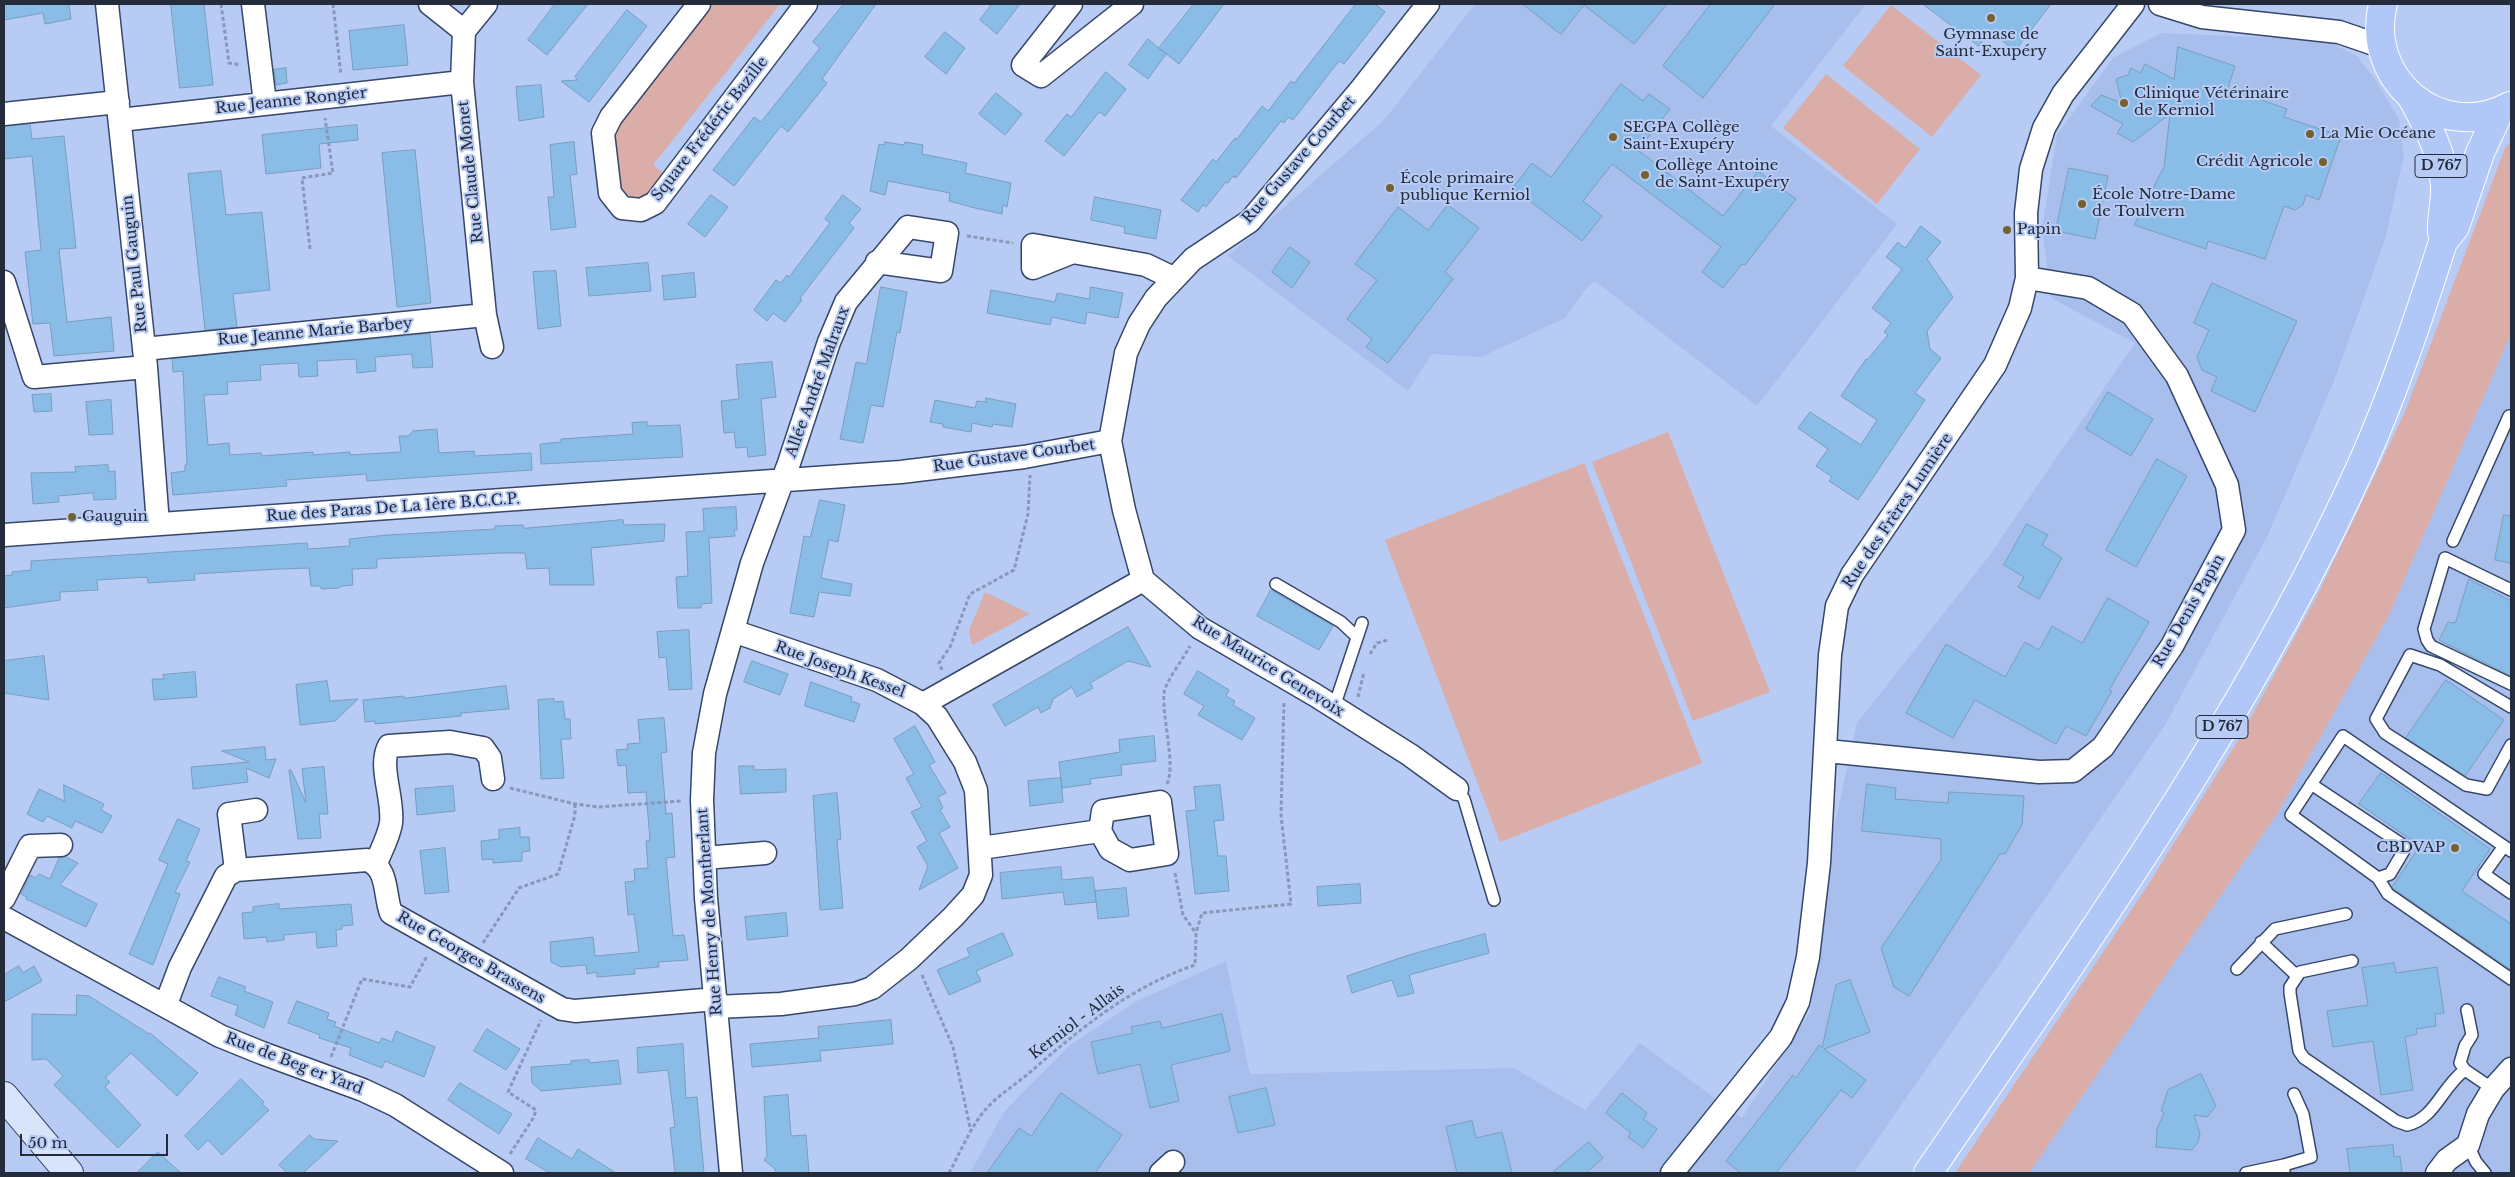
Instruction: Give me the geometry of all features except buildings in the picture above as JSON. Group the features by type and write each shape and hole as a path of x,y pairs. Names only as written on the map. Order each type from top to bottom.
{"main road":[{"path":"2383,4 2379,19 2380,46 2391,74 2411,96 2431,109 2453,116 2477,117 2505,109"},
{"name":"D 767","path":"2411,96 2428,126 2439,153 2445,186 2442,225 2443,242"},
{"name":"D 767","path":"1928,1173 2172,811 2250,682 2291,609 2369,446 2392,392 2443,242 2455,227 2480,153 2505,109"}],"street":[{"name":"Rue Paul Gauguin","path":"107,4 145,358 158,524"},
{"path":"253,4 265,103"},
{"path":"430,4 464,31 486,4"},
{"name":"Square Frédéric Bazille","path":"699,4 612,118 604,133 610,193 622,208 641,210 654,203 806,4"},
{"path":"1071,4 1023,65 1041,76 1132,4"},
{"name":"Rue des Frères Lumière","path":"1672,1173 1781,1037 1798,1002 1808,958 1819,863 1827,751 1830,655 1837,606 1852,575 1995,365 2020,308 2027,278 2025,231 2031,169 2044,128 2063,94 2133,4"},
{"path":"2160,4 2202,17 2339,32 2380,46"},
{"name":"Rue Gustave Courbet","path":"782,482 901,472 1042,454 1110,441 1126,353 1139,324 1156,298 1193,259 1250,221 1362,88 1420,6"},
{"name":"Rue Claude Monet","path":"464,31 462,82 486,315 492,347"},
{"name":"Rue Jeanne Rongier","path":"4,114 119,111 265,103 462,82"},
{"name":"Allée André Malraux","path":"782,482 829,342 846,302 877,262 908,228 947,233"},
{"path":"877,262 941,271 947,233"},
{"path":"1033,246 1146,265 1173,278"},
{"name":"Rue Denis Papin","path":"1827,751 2039,772 2073,771 2103,747 2172,646 2234,530 2227,485 2177,376 2132,314 2088,288 2027,278"},
{"name":"Rue Jeanne Marie Barbey","path":"4,282 34,377 145,358 486,315"},
{"path":"923,704 1143,580 1124,510 1110,441"},
{"name":"Rue des Paras De La 1ère B.C.C.P.","path":"4,536 782,482"},
{"name":"Rue Henry de Montherlant","path":"731,1173 705,858 702,800 704,753 715,694 752,563 782,482"},
{"name":"Rue Maurice Genevoix","path":"1143,580 1200,628 1343,713 1457,789"},
{"name":"Rue Joseph Kessel","path":"716,1003 781,1004 855,994 872,988 909,959 953,918 973,895 981,875 981,848 976,790 965,762 937,717 923,704 877,680 733,631"},
{"path":"166,1004 180,967 219,886 226,876 236,870 367,860 376,864 391,823 384,756 389,746 450,742 483,748 490,758 493,779"},
{"path":"1160,802 1167,854 1130,860 1110,849 1100,831 1103,811 1156,803 1160,802"},
{"path":"236,870 229,814 256,810"},
{"path":"981,848 1100,831"},
{"path":"4,898 30,846 61,845"},
{"path":"705,858 765,853"},
{"name":"Rue Georges Brassens","path":"376,864 382,874 391,913 548,1003 562,1009 575,1011 716,1003"},
{"name":"Rue de Beg er Yard","path":"4,918 166,1004 220,1036 363,1090 395,1105 500,1172"},
{"path":"2437,1173 2447,1160 2468,1145 2478,1114 2493,1089 2511,1069"},
{"path":"4,1096 69,1173"}],"lane":[{"path":"2452,541 2508,416 2511,417"},
{"path":"2511,590 2445,558 2424,630 2426,640 2431,646 2511,684"},
{"path":"1276,584 1341,622 1356,637"},
{"path":"1343,713 1356,637 1362,623"},
{"path":"2511,707 2440,665 2410,655 2376,719 2385,733 2466,785 2487,789 2511,745"},
{"path":"2511,893 2484,874 2507,848 2343,736 2291,815 2378,878 2388,894 2511,979"},
{"path":"2311,784 2406,847 2390,874 2378,878"},
{"path":"1457,789 1464,799 1494,900"},
{"path":"2237,969 2275,928 2346,914"},
{"path":"2260,942 2297,976"},
{"path":"2352,961 2310,969 2300,972 2297,976 2290,992 2296,1038 2304,1058 2396,1121 2407,1125 2417,1123 2425,1118 2454,1078 2465,1070"},
{"path":"2467,1010 2472,1035 2465,1046 2460,1062 2465,1070 2493,1089"},
{"path":"2246,1173 2284,1169 2311,1157 2303,1114 2294,1094"},
{"path":"2468,1145 2476,1162 2486,1173"}],"path":[{"path":"221,4 229,63 261,68"},
{"path":"310,249 302,178 333,174 332,4"},
{"path":"947,233 1033,246"},
{"path":"952,689 939,663 950,647 970,594 1014,570 1028,514 1030,474 1042,454"},
{"path":"1156,803 1171,775 1165,733 1164,691 1200,628"},
{"path":"1368,659 1377,644 1388,640"},
{"path":"1343,713 1366,664"},
{"name":"Kerniol - Allais","path":"949,1173 985,1110 1093,1020 1132,992 1195,965 1196,933 1202,913 1290,904 1281,815 1286,678"},
{"path":"493,779 518,791 574,804 600,807 702,800"},
{"path":"473,959 519,888 558,874 575,815 574,804"},
{"path":"1167,854 1173,863 1182,915 1196,933"},
{"path":"320,1075 328,1063 362,979 410,987 436,938"},
{"path":"909,959 921,973 953,1047 971,1132"},
{"path":"500,1172 534,1117 536,1110 508,1092 548,1003"}],"shaded area":[{"path":"707,4 780,4 653,165 667,176 646,201 628,203 617,193 609,137"},
{"name":"Collège Antoine de Saint-Exupéry","path":"1475,4 1866,4 1771,126 1897,224 1757,406 1595,281 1585,290 1565,318 1481,357 1432,354 1408,391 1228,256 1384,120"},
{"path":"1891,5 1981,75 1932,137 1843,66"},
{"path":"2161,33 2325,40 2357,56 2374,78 2399,119 2404,156 2385,239 2334,381 2268,535 2164,727 1854,1173 970,1173 1004,1112 1070,1045 1137,1001 1226,961 1250,1074 1514,1068 1585,1110 1640,1043 1742,1118 1810,1012 1827,859 1857,723 1989,556 2135,343 2051,298 2042,229 2057,135 2113,58"},
{"path":"1826,74 1920,149 1877,204 1783,128"},
{"path":"2511,141 2511,334 2388,617 2277,814 2029,1173 1955,1173 2146,888 2239,739 2317,596 2405,412 2505,148"},
{"path":"2511,334 2511,1173 2029,1173 2277,814 2388,617"},
{"path":"1668,432 1770,692 1693,721 1592,462"},
{"path":"1584,463 1702,763 1500,842 1385,540"},
{"path":"985,592 1030,614 972,645 969,630"}],"place":[{"name":"Gymnase de Saint-Exupéry","path":"1991,18"},
{"name":"Clinique Vétérinaire de Kerniol","path":"2124,103"},
{"name":"La Mie Océane","path":"2310,134"},
{"name":"SEGPA Collège Saint-Exupéry","path":"1613,137"},
{"name":"Crédit Agricole","path":"2323,162"},
{"name":"Collège Antoine de Saint-Exupéry","path":"1645,175"},
{"name":"École primaire publique Kerniol","path":"1390,188"},
{"name":"École Notre-Dame de Toulvern","path":"2082,204"},
{"name":"Papin","path":"2007,230"},
{"name":"Gauguin","path":"72,517"},
{"name":"CBDVAP","path":"2455,848"}]}
